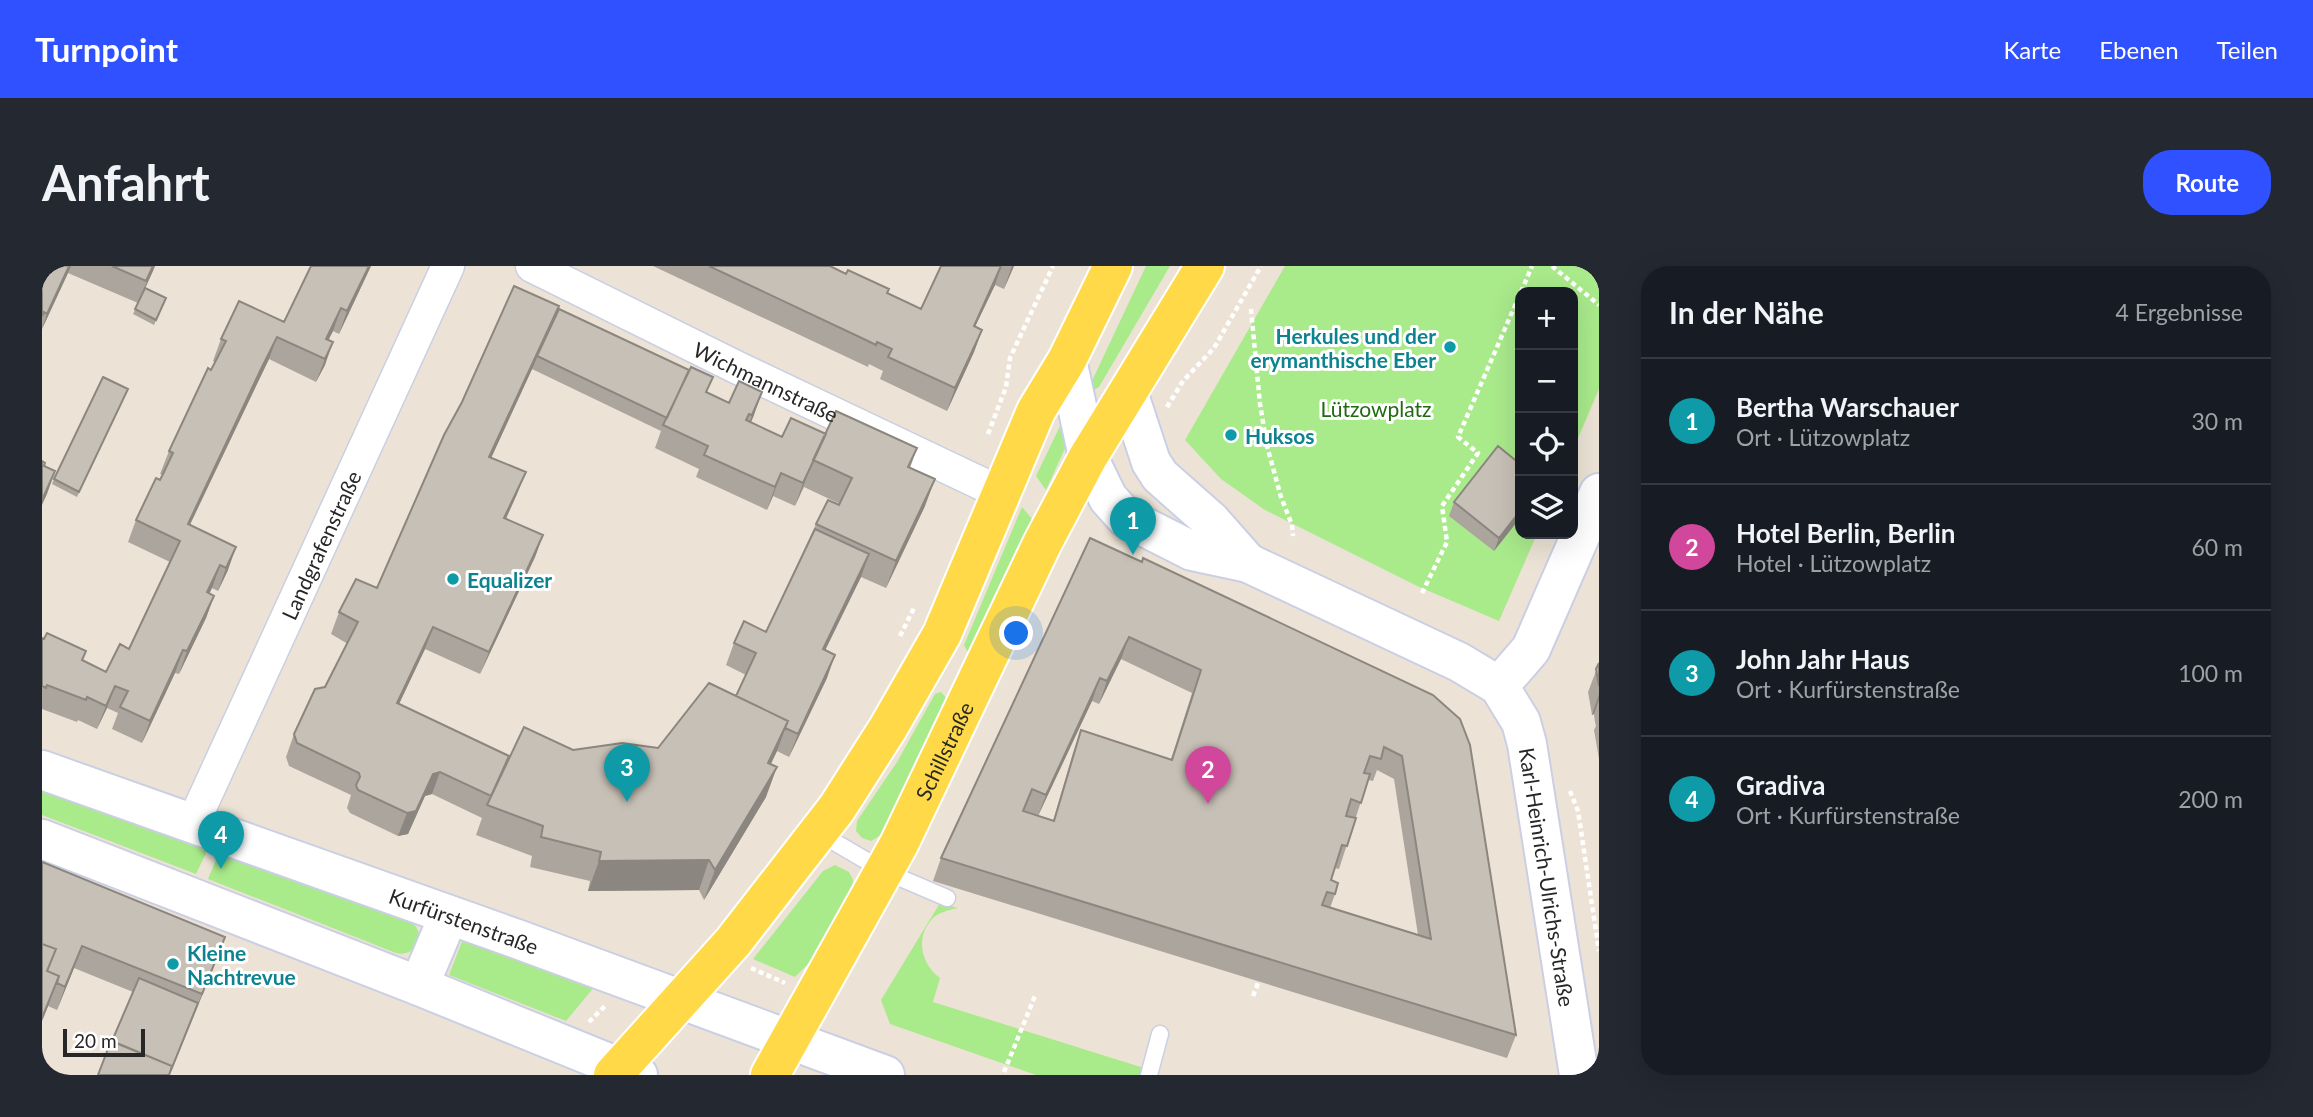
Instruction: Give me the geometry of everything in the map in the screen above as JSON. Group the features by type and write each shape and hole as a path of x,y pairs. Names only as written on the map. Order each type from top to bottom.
{"main road":[{"path":"42,839 419,986 623,1073 733,942 819,833 888,728 942,634 1036,411 1068,360 1113,266"},
{"path":"1088,457 1205,266"},
{"path":"1068,360 1088,457 1108,498 1125,517 1192,551 1248,563 1460,662 1499,685 1531,649 1599,493"},
{"path":"1128,393 1151,462 1160,476 1212,522 1248,563"},
{"name":"Schillstraße","path":"771,1075 884,871 974,690 1042,544 1088,457"},
{"name":"Karl-Heinrich-Ulrichs-Straße","path":"1499,685 1521,722 1527,744 1579,1075"},
{"name":"Kurfürstenstraße","path":"42,770 449,915 885,1075"},
{"path":"419,986 449,915"}],"street":[{"name":"Landgrafenstraße","path":"194,823 448,266"},
{"name":"Wichmannstraße","path":"532,266 738,369 1000,493"}],"lane":[{"path":"819,833 884,871 947,898"},
{"path":"1149,1075 1160,1034"}],"path":[{"path":"988,433 1006,387 1010,358 1053,266"},
{"path":"1167,407 1183,381 1214,348 1261,266"},
{"path":"1523,287 1532,266"},
{"path":"1552,266 1599,305"},
{"path":"1422,593 1447,542 1442,506 1478,453 1458,437 1515,305"},
{"path":"1251,309 1266,446 1292,525 1293,536"},
{"path":"898,640 920,598"},
{"path":"1565,780 1578,811 1599,951"},
{"path":"747,966 787,984"},
{"path":"1252,996 1263,969"},
{"path":"1004,1072 1035,996"},
{"path":"584,1028 609,1002"}],"green space":[{"path":"1146,266 1170,266 1099,387 1094,390 1091,383"},
{"name":"Lützowplatz","path":"1285,266 1599,266 1599,389 1578,438 1578,287 1515,287 1515,539 1535,539 1499,621 1417,586 1265,510 1221,479 1185,440"},
{"path":"1062,422 1067,444 1046,490 1036,476"},
{"path":"1022,507 1033,520 972,649 967,651 964,645"},
{"path":"941,692 947,699 881,835 871,841 862,838 856,831 857,821 897,762 935,694"},
{"path":"42,791 208,849 196,874 42,815"},
{"path":"219,853 410,921 418,932 418,943 410,952 396,953 208,879"},
{"path":"835,865 849,872 853,880 852,891 813,959 795,977 753,959 823,871"},
{"path":"940,903 958,908 932,919 923,934 922,950 928,966 940,978 933,1002 1144,1068 1142,1075 1036,1075 890,1024 881,1000"},
{"path":"463,939 596,985 566,1021 449,975"}],"building":[{"path":"42,266 69,266 47,314 44,312 42,316"},
{"path":"112,266 153,266 146,281"},
{"path":"311,266 369,266 347,311 341,308 326,339 333,342 325,359 277,337 261,369 188,524 236,547 226,568 220,565 207,592 214,596 187,651 183,650 150,721 120,707 128,691 115,686 106,706 87,697 86,700 47,685 46,688 42,686 42,638 44,639 47,633 86,651 82,660 106,672 120,644 129,649 180,541 136,520 156,478 160,480 173,453 169,451 208,368 211,370 226,341 221,339 239,301 284,322"},
{"path":"709,266 830,266 846,274 848,270 889,289 887,293 921,309 941,266 1001,266 974,326 982,330 955,388 888,357 892,349 877,342 876,345"},
{"path":"514,286 559,306 489,457 526,472 504,518 543,535 489,652 433,627 397,703 509,756 491,796 440,772 433,774 416,811 407,813 358,790 356,785 359,773 297,743 294,734 315,689 325,687 358,622 339,612 356,579 377,588 444,435 462,402"},
{"path":"145,288 166,298 156,320 135,309"},
{"path":"559,309 689,370 667,418 537,356"},
{"path":"691,367 713,377 706,392 729,403 739,381 762,392 752,415 749,414 746,420 782,437 791,418 826,434 803,483 781,473 775,487 704,455 708,446 663,425"},
{"path":"103,377 128,389 79,492 54,479"},
{"path":"836,411 917,448 908,467 935,479 896,561 816,524 828,500 839,505 852,478 813,460"},
{"path":"1498,446 1515,460 1515,517 1499,538 1454,502"},
{"path":"42,461 44,466 55,471 42,500"},
{"path":"815,529 869,554 823,649 835,655 798,734 785,728 788,721 736,696 756,653 734,643 744,621 766,632"},
{"path":"1090,538 1142,562 1143,558 1433,695 1460,719 1470,745 1516,1035 941,858","holes":["1129,637 1201,670 1172,760 1081,730 1054,821 1023,811 1032,789 1046,795 1100,678 1107,681","1384,747 1402,756 1431,939 1322,905 1327,892 1335,894 1338,883 1331,880 1342,845 1347,846 1356,818 1346,816 1351,799 1361,803 1370,774 1364,773 1370,756 1381,759"]},
{"path":"1599,663 1599,686 1596,669"},
{"path":"709,683 788,721 768,763 777,767 715,870 709,860 599,861 601,852 541,837 543,826 487,805 524,727 573,750 622,743 658,748"},
{"path":"42,862 225,937 202,994 82,946 65,987 57,983 59,976 47,971 56,949 42,944"},
{"path":"42,944 56,949 47,971 59,976 42,1018"},
{"path":"139,978 198,1003 171,1070 172,1066 112,1041"},
{"path":"111,1041 172,1066 169,1075 98,1075"}],"place":[{"name":"Herkules und der erymanthische Eber","path":"1450,347"},
{"name":"Huksos","path":"1231,435"},
{"name":"Bertha Warschauer","path":"1133,555"},
{"name":"Equalizer","path":"453,579"},
{"name":"John Jahr Haus","path":"627,802"},
{"name":"Hotel Berlin, Berlin","path":"1208,804"},
{"name":"Gradiva","path":"221,869"},
{"name":"Kleine Nachtrevue","path":"173,964"}]}
